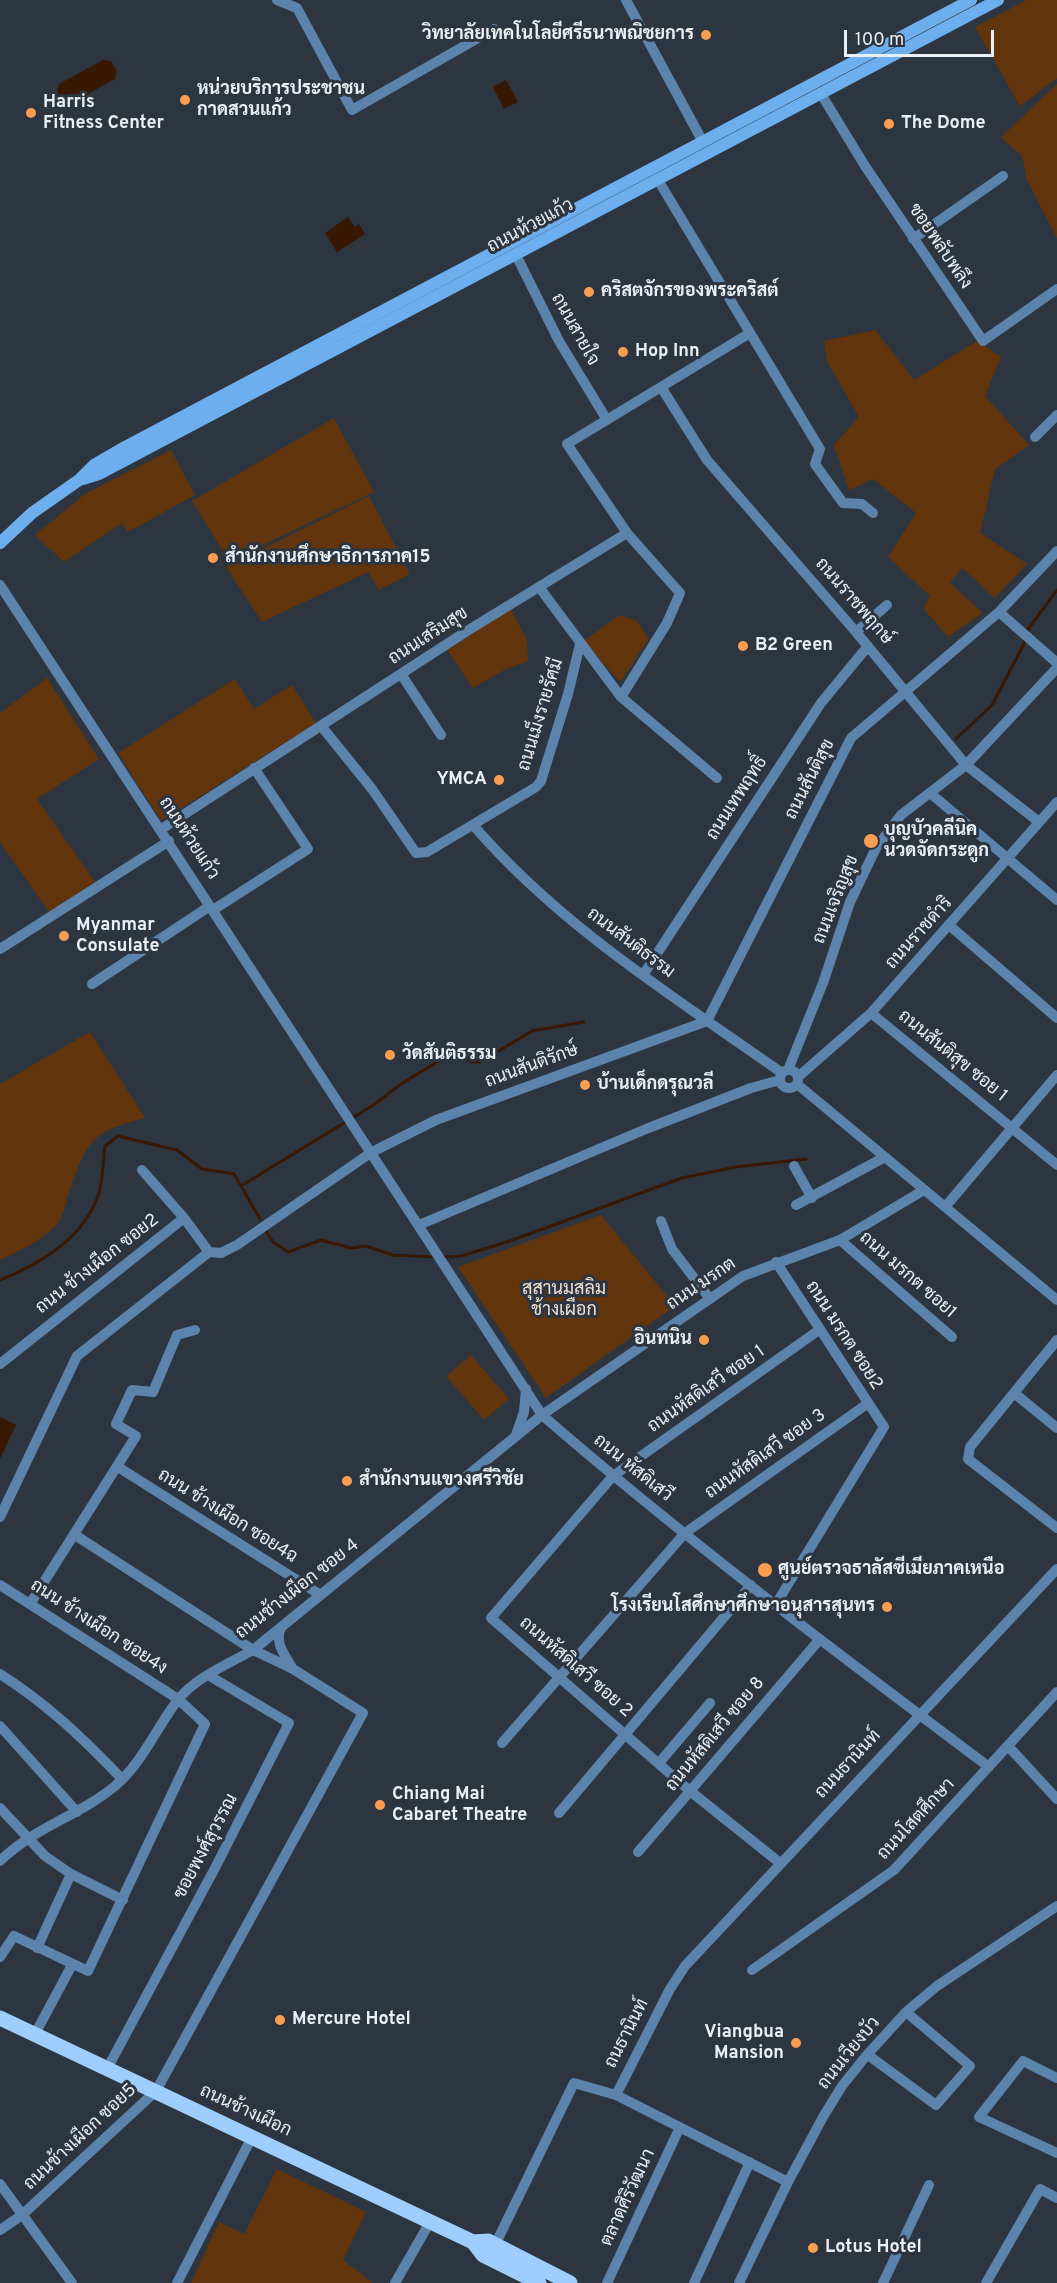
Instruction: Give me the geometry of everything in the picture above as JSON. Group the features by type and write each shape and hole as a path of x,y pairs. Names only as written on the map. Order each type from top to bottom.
{"main road":[{"name":"ถนนห้วยแก้ว","path":"79,480 99,474 516,255 656,175 703,142 971,0"},
{"name":"ถนนห้วยแก้ว","path":"0,543 5,534 79,480 94,465 144,437 656,175 821,94 998,0"},
{"name":"ถนนช้างเผือก","path":"0,2018 473,2242 483,2255 538,2283"},
{"name":"ถนนช้างเผือก","path":"473,2242 488,2241 570,2283"}],"street":[{"path":"277,0 297,8 352,110 494,29"},
{"path":"626,0 703,142"},
{"name":"ซอยพลับพลึง","path":"821,94 983,341 1057,289"},
{"path":"656,175 820,449 815,464 843,503 862,504 873,513"},
{"path":"914,239 1003,176"},
{"name":"ถนนสายใจ","path":"516,255 560,341 607,420"},
{"path":"621,697 672,614 680,593 627,533 567,444 750,333"},
{"name":"ถนนราชพฤกษ์","path":"661,387 708,460 907,692 966,765 1039,822"},
{"path":"1035,437 1057,415"},
{"name":"ถนนเสริมสุข","path":"160,830 401,674 627,533"},
{"name":"ถนนสันติสุข","path":"707,1021 851,738 999,612 1057,551"},
{"name":"ถนนห้วยแก้ว","path":"0,585 345,1113"},
{"name":"ถนนเม็งรายรัศมี","path":"322,727 372,789 416,853 427,852 536,787 541,781 568,694 580,644 539,587"},
{"path":"856,632 887,605"},
{"path":"999,612 1057,663"},
{"path":"580,644 621,697 717,778"},
{"name":"ถนนเทพฤทธิ์","path":"643,975 821,703 868,646"},
{"name":"ถนนเจริญสุข","path":"783,1074 823,983 859,879 876,848 901,815 966,765 1057,668"},
{"path":"401,674 441,735"},
{"path":"92,984 308,849 254,768"},
{"path":"930,793 1057,900"},
{"name":"ถนนราชดำริ","path":"798,1080 871,1013 1057,802"},
{"name":"ถนนสันติธรรม","path":"473,825 505,863 605,949 783,1074 795,1071 798,1080"},
{"path":"0,949 169,841"},
{"path":"950,926 1057,1018"},
{"name":"ถนนสันติสุข ซอย 1","path":"871,1013 1057,1165"},
{"name":"ถนนสันติรักษ์","path":"372,1152 436,1120 707,1021"},
{"path":"419,1225 783,1074 787,1088 798,1080 885,1157 1057,1300"},
{"path":"945,1207 1057,1075"},
{"name":"ถนน หัสดิเสวี","path":"345,1113 542,1415 613,1476 751,1585 989,1767"},
{"path":"0,1517 77,1356 209,1252 221,1253 237,1245 372,1152"},
{"path":"796,1205 885,1157"},
{"path":"794,1166 812,1198"},
{"path":"142,1170 184,1218"},
{"name":"ถนน มรกต","path":"542,1415 743,1276 840,1240 924,1190"},
{"name":"ถนน ช้างเผือก ซอย2","path":"0,1364 184,1218 209,1252"},
{"path":"661,1221 672,1249 710,1299"},
{"name":"ถนน มรกต ซอย1","path":"840,1240 952,1337"},
{"name":"ถนน มรกต ซอย2","path":"776,1262 884,1427 776,1604"},
{"path":"30,1604 136,1436 116,1424 132,1390 153,1392 177,1335 195,1330"},
{"name":"ถนนหัสดิเสวี ซอย 1","path":"613,1476 819,1330"},
{"path":"1057,1340 970,1447 968,1459 1057,1528"},
{"path":"516,1436 524,1412 526,1389"},
{"path":"1014,1393 1057,1428"},
{"name":"ถนนหัสดิเสวี ซอย 3","path":"502,1743 685,1533 867,1404"},
{"name":"ถนนช้างเผือก ซอย 4","path":"0,1861 28,1837 77,1812 122,1779 155,1738 178,1699 208,1675 253,1650 542,1415"},
{"name":"ถนน ช้างเผือก ซอย4ฉ","path":"118,1467 320,1594"},
{"name":"ถนนหัสดิเสวี ซอย 2","path":"613,1476 491,1618 690,1791 780,1863"},
{"path":"75,1535 253,1650 293,1669"},
{"name":"ถนนธานินท์","path":"670,1989 685,1966 1057,1569"},
{"name":"ถนน ช้างเผือก ซอย4ง","path":"0,1585 178,1699 205,1724 123,1900"},
{"path":"559,1813 751,1585"},
{"path":"284,1623 279,1631 279,1642 293,1669"},
{"name":"ถนนหัสดิเสวี ซอย 8","path":"638,1852 820,1639"},
{"name":"ถนนช้างเผือก ซอย5","path":"0,2230 22,2215 156,2091 363,1713 293,1669"},
{"path":"0,1674 31,1693 85,1741 122,1779"},
{"name":"ซอยพงศ์สุวรรณ","path":"107,2069 215,1868 289,1723 208,1675"},
{"name":"ถนนโสตศึกษา","path":"752,1971 894,1870 1057,1692"},
{"path":"659,1763 710,1703"},
{"path":"0,1726 77,1812"},
{"path":"1008,1746 1057,1799"},
{"path":"0,1808 45,1856 71,1874 123,1900 88,1971 14,1936 0,1957"},
{"path":"37,1948 71,1874"},
{"name":"ถนนเวียงบัว","path":"739,2283 788,2182 842,2086 868,2055 906,2012 937,1986 1057,1906"},
{"path":"35,2034 72,1965"},
{"name":"ถนธานินท์","path":"616,2095 670,1989"},
{"path":"868,2055 936,2105 970,2066 906,2012"},
{"path":"1057,2078 1023,2061 979,2117 1057,2152"},
{"path":"495,2245 574,2083 616,2095 788,2182"},
{"name":"ตลาดศิริวัฒนา","path":"607,2283 680,2127"},
{"path":"177,2283 252,2137"},
{"path":"694,2283 750,2163"},
{"path":"0,2184 72,2283"},
{"path":"883,2283 929,2185"},
{"path":"986,2283 1040,2189 1057,2198"},
{"path":"395,2283 430,2222"}],"green space":[{"path":"1027,0 1057,0 1057,78 1020,106 975,27"},
{"path":"1057,84 1057,238 1027,180 1022,156 1001,137"},
{"path":"875,330 914,380 977,341 1001,357 985,396 1029,445 995,469 980,533 1027,564 995,598 962,568 950,583 983,613 948,637 923,608 930,596 888,557 916,513 873,479 849,490 834,445 859,417 827,361 824,341"},
{"path":"334,418 374,492 229,561 192,501"},
{"path":"171,450 195,495 128,532 122,523 64,562 35,535 85,494"},
{"path":"369,496 410,574 379,590 368,572 262,622 226,567"},
{"path":"511,609 527,640 528,661 506,669 473,688 447,650"},
{"path":"620,615 637,621 649,639 620,682 583,641"},
{"path":"47,678 99,759 37,799 95,882 49,912 0,842 0,713"},
{"path":"235,679 254,709 292,685 316,723 161,821 118,753"},
{"path":"90,1032 145,1118 113,1128 94,1141 81,1161 58,1223 39,1240 0,1260 0,1084"},
{"name":"สุสานมุสลิม ช้างเผือก","path":"601,1215 675,1306 546,1398 458,1267"},
{"path":"471,1355 509,1399 484,1420 446,1376"},
{"path":"277,2169 366,2212 343,2260 373,2283 191,2283 219,2222 244,2234"}],"shaded area":[{"path":"103,60 111,61 117,71 115,79 79,99 60,97 57,91 59,84"},
{"path":"506,80 518,102 504,109 493,87"},
{"path":"348,217 355,227 359,224 365,234 337,252 325,233"},
{"path":"0,1417 16,1425 0,1459"}],"waterway":[{"path":"1026,632 1057,590"},
{"path":"956,739 992,705 1025,638"},
{"path":"241,1186 375,1104 401,1084 458,1049 471,1062 480,1062 532,1031 584,1022"},
{"path":"0,1280 46,1257 72,1236 83,1223 99,1193 105,1146 118,1136 177,1150 202,1169 234,1174 260,1219"},
{"path":"442,1257 461,1256 507,1242 682,1178 736,1167 806,1159"},
{"path":"266,1231 273,1242 288,1252 321,1240 351,1248 366,1246 392,1255 435,1257"}],"place":[{"name":"วิทยาลัยเทคโนโลยีศรีธนาพณิชยการ","path":"706,35"},
{"name":"หน่วยบริการประชาชน กาดสวนแก้ว","path":"185,100"},
{"name":"Harris Fitness Center","path":"31,113"},
{"name":"The Dome","path":"889,124"},
{"name":"คริสตจักรของพระคริสต์","path":"589,292"},
{"name":"Hop Inn","path":"623,352"},
{"name":"สำนักงานศึกษาธิการภาค15","path":"213,558"},
{"name":"B2 Green","path":"743,646"},
{"name":"YMCA","path":"499,780"},
{"name":"บุญบัวคลีนิค นวดจัดกระดูก","path":"871,841"},
{"name":"Myanmar Consulate","path":"64,936"},
{"name":"วัดสันติธรรม","path":"390,1055"},
{"name":"บ้านเด็กดรุณวลี","path":"585,1085"},
{"name":"อินทนิน","path":"704,1340"},
{"name":"สำนักงานแขวงศรีวิชัย","path":"347,1481"},
{"name":"ศูนย์ตรวจธาลัสซีเมียภาคเหนือ","path":"765,1570"},
{"name":"โรงเรียนโสศึกษาศึกษาอนุสารสุนทร","path":"887,1607"},
{"name":"Chiang Mai Cabaret Theatre","path":"380,1805"},
{"name":"Mercure Hotel","path":"280,2020"},
{"name":"Viangbua Mansion","path":"796,2043"},
{"name":"Lotus Hotel","path":"813,2248"}]}
